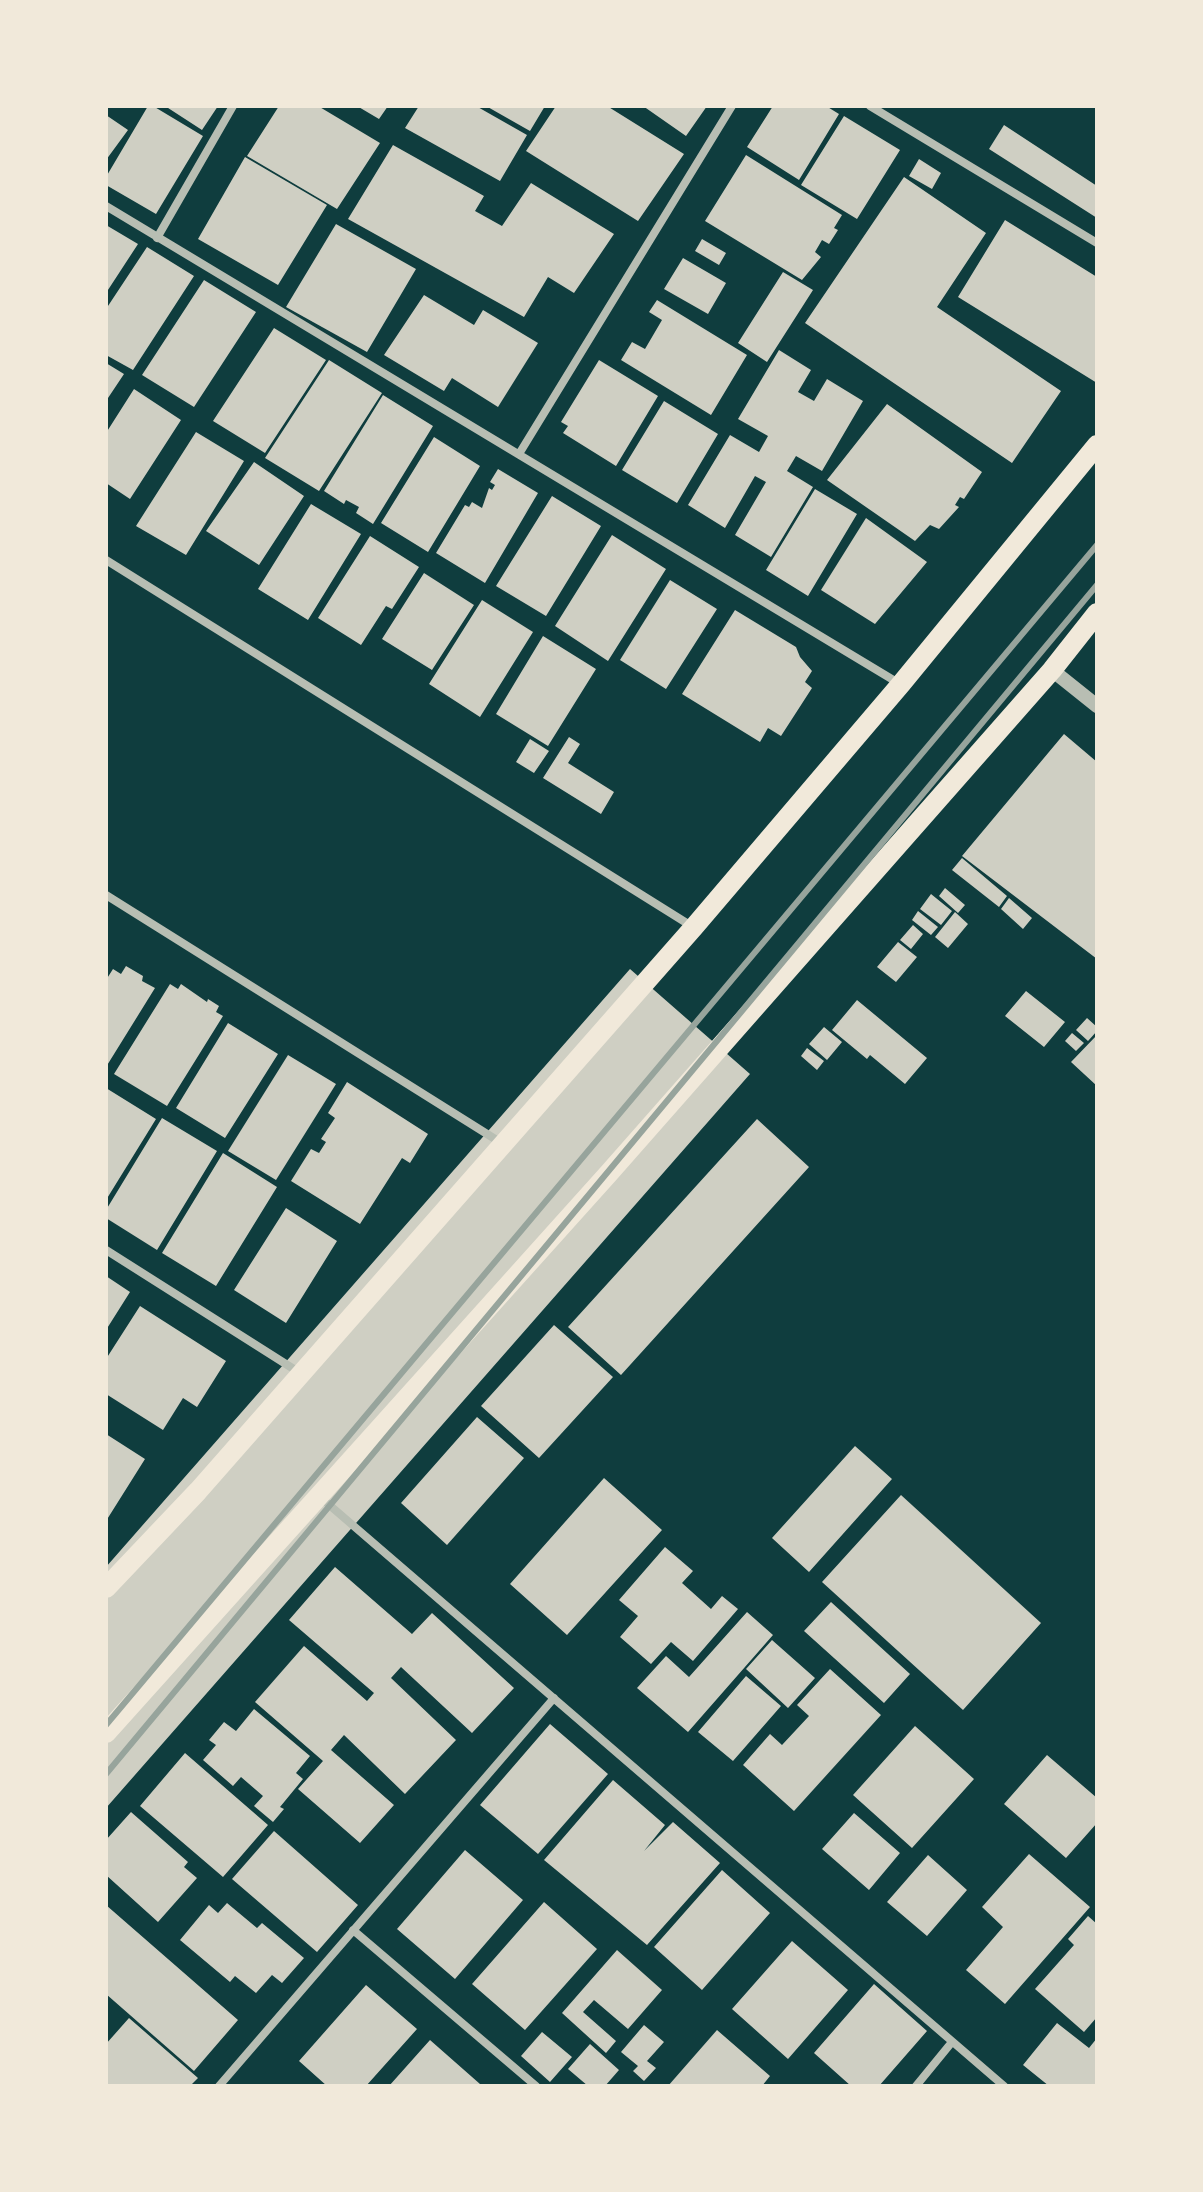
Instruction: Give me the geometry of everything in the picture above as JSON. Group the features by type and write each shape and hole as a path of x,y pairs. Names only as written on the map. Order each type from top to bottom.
{"main road":[{"path":"106,1588 198,1491 694,927 901,684 1097,445"},
{"path":"106,1733 609,1173 1052,670 1097,613"}],"street":[{"path":"157,238 233,106"},
{"path":"519,454 732,106"},
{"path":"870,106 1097,243"},
{"path":"106,206 901,684"},
{"path":"106,560 694,927"},
{"path":"1052,670 1097,706"},
{"path":"106,895 503,1144"},
{"path":"106,1250 300,1374"},
{"path":"320,1496 1004,2086"},
{"path":"219,2086 554,1698"},
{"path":"353,1930 536,2086"},
{"path":"916,2086 952,2042"}],"building":[{"path":"148,106 203,136 156,214 106,185 106,177"},
{"path":"165,106 218,106 202,130"},
{"path":"279,106 318,106 380,143 337,209 247,156"},
{"path":"357,106 388,106 379,119"},
{"path":"419,106 476,106 527,135 500,181 405,128"},
{"path":"486,106 545,106 530,131"},
{"path":"556,106 607,106 684,154 638,221 526,151"},
{"path":"643,106 707,106 686,136"},
{"path":"773,106 826,106 839,114 799,180 747,147"},
{"path":"106,115 128,130 106,160"},
{"path":"844,116 900,150 857,219 801,185"},
{"path":"1004,125 1097,186 1097,218 989,149"},
{"path":"393,145 484,196 475,211 502,226 531,183 614,234 574,293 548,277 524,317 348,219"},
{"path":"746,155 842,215 834,228 838,230 829,244 822,240 815,252 821,257 802,280 705,221"},
{"path":"245,157 327,205 278,285 198,239"},
{"path":"919,159 941,173 932,189 909,176"},
{"path":"904,177 986,233 937,307 1061,391 1012,463 805,323"},
{"path":"1005,220 1097,277 1097,383 958,297"},
{"path":"336,224 416,269 367,352 286,307"},
{"path":"106,225 138,244 106,293"},
{"path":"702,239 726,253 719,265 695,251"},
{"path":"147,247 194,276 133,370 106,355 106,309"},
{"path":"683,258 726,283 708,314 664,289"},
{"path":"783,272 813,290 767,362 738,343"},
{"path":"204,280 256,312 194,407 142,375"},
{"path":"424,295 474,325 483,310 538,343 498,407 452,378 444,391 384,355"},
{"path":"657,300 747,355 711,415 621,360 632,342 645,349 662,320 649,312"},
{"path":"274,328 326,360 265,453 213,421"},
{"path":"779,350 811,370 798,392 814,401 827,379 863,401 822,471 796,456 787,471 813,487 771,557 735,535 766,482 755,476 725,528 688,505 730,435 759,452 768,436 738,419"},
{"path":"329,360 382,393 319,491 265,458"},
{"path":"599,360 658,396 616,466 563,433 568,426 561,422"},
{"path":"106,363 124,374 106,401"},
{"path":"134,389 181,420 130,499 106,483 106,433"},
{"path":"383,395 433,426 373,524 356,513 359,507 346,500 344,504 324,491"},
{"path":"664,401 718,434 677,503 622,470"},
{"path":"887,404 982,472 964,499 960,497 955,505 959,507 939,529 930,525 915,541 827,480"},
{"path":"196,432 244,461 186,555 136,526"},
{"path":"434,437 480,466 428,552 381,523"},
{"path":"254,462 304,496 259,565 206,531"},
{"path":"498,469 538,493 485,583 436,553 465,505 469,507 472,502 482,508 489,488 492,490 495,485 490,482"},
{"path":"815,489 857,514 808,596 766,570"},
{"path":"552,496 601,526 546,616 496,586"},
{"path":"311,504 361,534 308,620 258,589"},
{"path":"866,518 927,562 875,624 821,590"},
{"path":"612,535 666,569 608,661 555,626"},
{"path":"370,536 419,567 392,609 386,606 361,645 318,618"},
{"path":"424,573 474,605 432,670 382,639"},
{"path":"670,580 717,609 666,689 620,660"},
{"path":"482,600 533,632 480,717 429,684"},
{"path":"735,610 796,647 812,671 805,682 812,688 781,736 768,728 760,742 682,694"},
{"path":"543,636 596,669 548,746 496,714"},
{"path":"1064,734 1097,762 1097,959 962,856"},
{"path":"569,737 580,744 568,763 614,792 601,814 543,778"},
{"path":"530,739 549,751 534,773 516,762"},
{"path":"962,858 1007,896 999,907 952,870"},
{"path":"945,888 965,905 958,913 939,896"},
{"path":"931,894 952,911 941,925 920,909"},
{"path":"1009,898 1032,918 1023,929 1001,909"},
{"path":"918,911 938,927 931,935 912,920"},
{"path":"955,912 968,924 948,948 935,937"},
{"path":"913,925 923,934 911,949 900,940"},
{"path":"898,942 917,957 896,982 877,967"},
{"path":"126,966 155,988 106,1067 106,980 113,969 121,974"},
{"path":"630,969 750,1074 106,1808 106,1567"},
{"path":"170,984 178,989 181,984 207,1002 208,999 219,1006 216,1012 223,1016 167,1106 114,1074"},
{"path":"1026,991 1065,1022 1044,1047 1005,1016"},
{"path":"857,1000 927,1058 905,1084 870,1055 867,1059 832,1030"},
{"path":"1087,1018 1097,1027 1088,1041 1076,1030"},
{"path":"228,1023 278,1054 225,1138 176,1108"},
{"path":"824,1027 842,1042 827,1060 809,1044"},
{"path":"1072,1033 1084,1043 1076,1051 1065,1041"},
{"path":"1097,1035 1097,1086 1071,1062"},
{"path":"807,1048 824,1061 817,1070 801,1056"},
{"path":"288,1055 336,1084 276,1180 228,1151"},
{"path":"347,1082 428,1134 410,1163 402,1158 360,1224 291,1181 311,1149 319,1153 326,1142 321,1139 335,1118 328,1113"},
{"path":"106,1088 156,1119 106,1200"},
{"path":"162,1118 217,1151 157,1250 106,1218 106,1210"},
{"path":"757,1119 809,1167 621,1375 568,1327"},
{"path":"223,1153 277,1187 216,1286 162,1253"},
{"path":"286,1208 337,1241 286,1323 234,1290"},
{"path":"106,1276 130,1292 106,1330"},
{"path":"140,1306 226,1361 197,1407 183,1398 163,1430 106,1394 106,1359"},
{"path":"554,1325 613,1377 539,1458 481,1406"},
{"path":"477,1417 524,1458 447,1545 401,1503"},
{"path":"106,1434 145,1459 106,1521"},
{"path":"855,1446 892,1479 809,1572 772,1538"},
{"path":"604,1478 662,1530 567,1635 510,1584"},
{"path":"901,1495 1041,1623 963,1710 822,1582"},
{"path":"665,1547 693,1571 682,1583 711,1609 722,1596 738,1609 693,1661 671,1642 651,1664 620,1637 638,1616 619,1600"},
{"path":"335,1567 412,1634 432,1613 514,1688 472,1733 401,1667 391,1678 456,1740 405,1794 344,1735 331,1750 394,1805 360,1843 298,1789 323,1761 255,1702 304,1646 367,1701 374,1693 289,1620"},
{"path":"831,1602 910,1674 884,1703 804,1631"},
{"path":"747,1612 773,1635 688,1732 637,1688 666,1656 689,1677"},
{"path":"772,1640 815,1678 788,1708 746,1669"},
{"path":"830,1669 881,1715 794,1811 743,1765 770,1734 782,1745 809,1716 797,1705"},
{"path":"746,1676 781,1706 733,1761 698,1732"},
{"path":"254,1709 310,1756 296,1773 303,1779 280,1807 284,1809 273,1822 254,1806 263,1796 241,1777 233,1786 203,1760 216,1745 209,1740 224,1722 236,1731"},
{"path":"550,1724 608,1774 538,1854 480,1805"},
{"path":"915,1726 974,1779 912,1848 853,1795"},
{"path":"185,1753 268,1825 223,1877 140,1806"},
{"path":"1047,1755 1097,1798 1097,1823 1066,1858 1004,1804"},
{"path":"613,1780 665,1825 644,1851 673,1822 720,1863 647,1945 544,1860"},
{"path":"131,1812 188,1862 184,1867 197,1878 158,1922 106,1875 106,1840"},
{"path":"854,1813 900,1853 869,1890 822,1849"},
{"path":"274,1831 358,1905 317,1952 232,1879"},
{"path":"465,1850 523,1900 455,1979 397,1929"},
{"path":"1029,1854 1090,1907 1005,2004 966,1970 1003,1927 982,1907"},
{"path":"928,1855 967,1890 927,1936 887,1902"},
{"path":"722,1870 770,1913 702,1990 654,1947"},
{"path":"544,1902 597,1949 525,2030 472,1984"},
{"path":"227,1903 257,1928 262,1923 304,1958 282,1983 272,1975 256,1993 235,1976 230,1982 180,1940 209,1905 218,1913"},
{"path":"106,1905 238,2020 194,2071 106,1994"},
{"path":"1088,1916 1097,1924 1097,2017 1084,2032 1035,1989 1074,1945 1068,1939"},
{"path":"792,1941 848,1990 788,2059 732,2009"},
{"path":"617,1950 662,1990 628,2029 594,2000 583,2012 616,2041 606,2053 562,2013"},
{"path":"874,1984 927,2031 879,2086 851,2086 814,2053"},
{"path":"366,1985 417,2029 366,2086 327,2086 299,2061"},
{"path":"129,2018 198,2078 190,2086 106,2086 106,2044"},
{"path":"1057,2023 1089,2048 1097,2038 1097,2082 1094,2086 1049,2086 1023,2065"},
{"path":"644,2025 664,2042 647,2061 656,2068 644,2081 633,2071 638,2066 621,2052"},
{"path":"717,2030 770,2076 762,2086 668,2086"},
{"path":"542,2032 572,2057 550,2082 521,2056"},
{"path":"430,2040 480,2084 389,2086"},
{"path":"590,2044 619,2070 605,2086 588,2086 568,2069"}],"railway":[{"path":"106,1725 1097,545"},
{"path":"106,1774 1097,585"}]}
